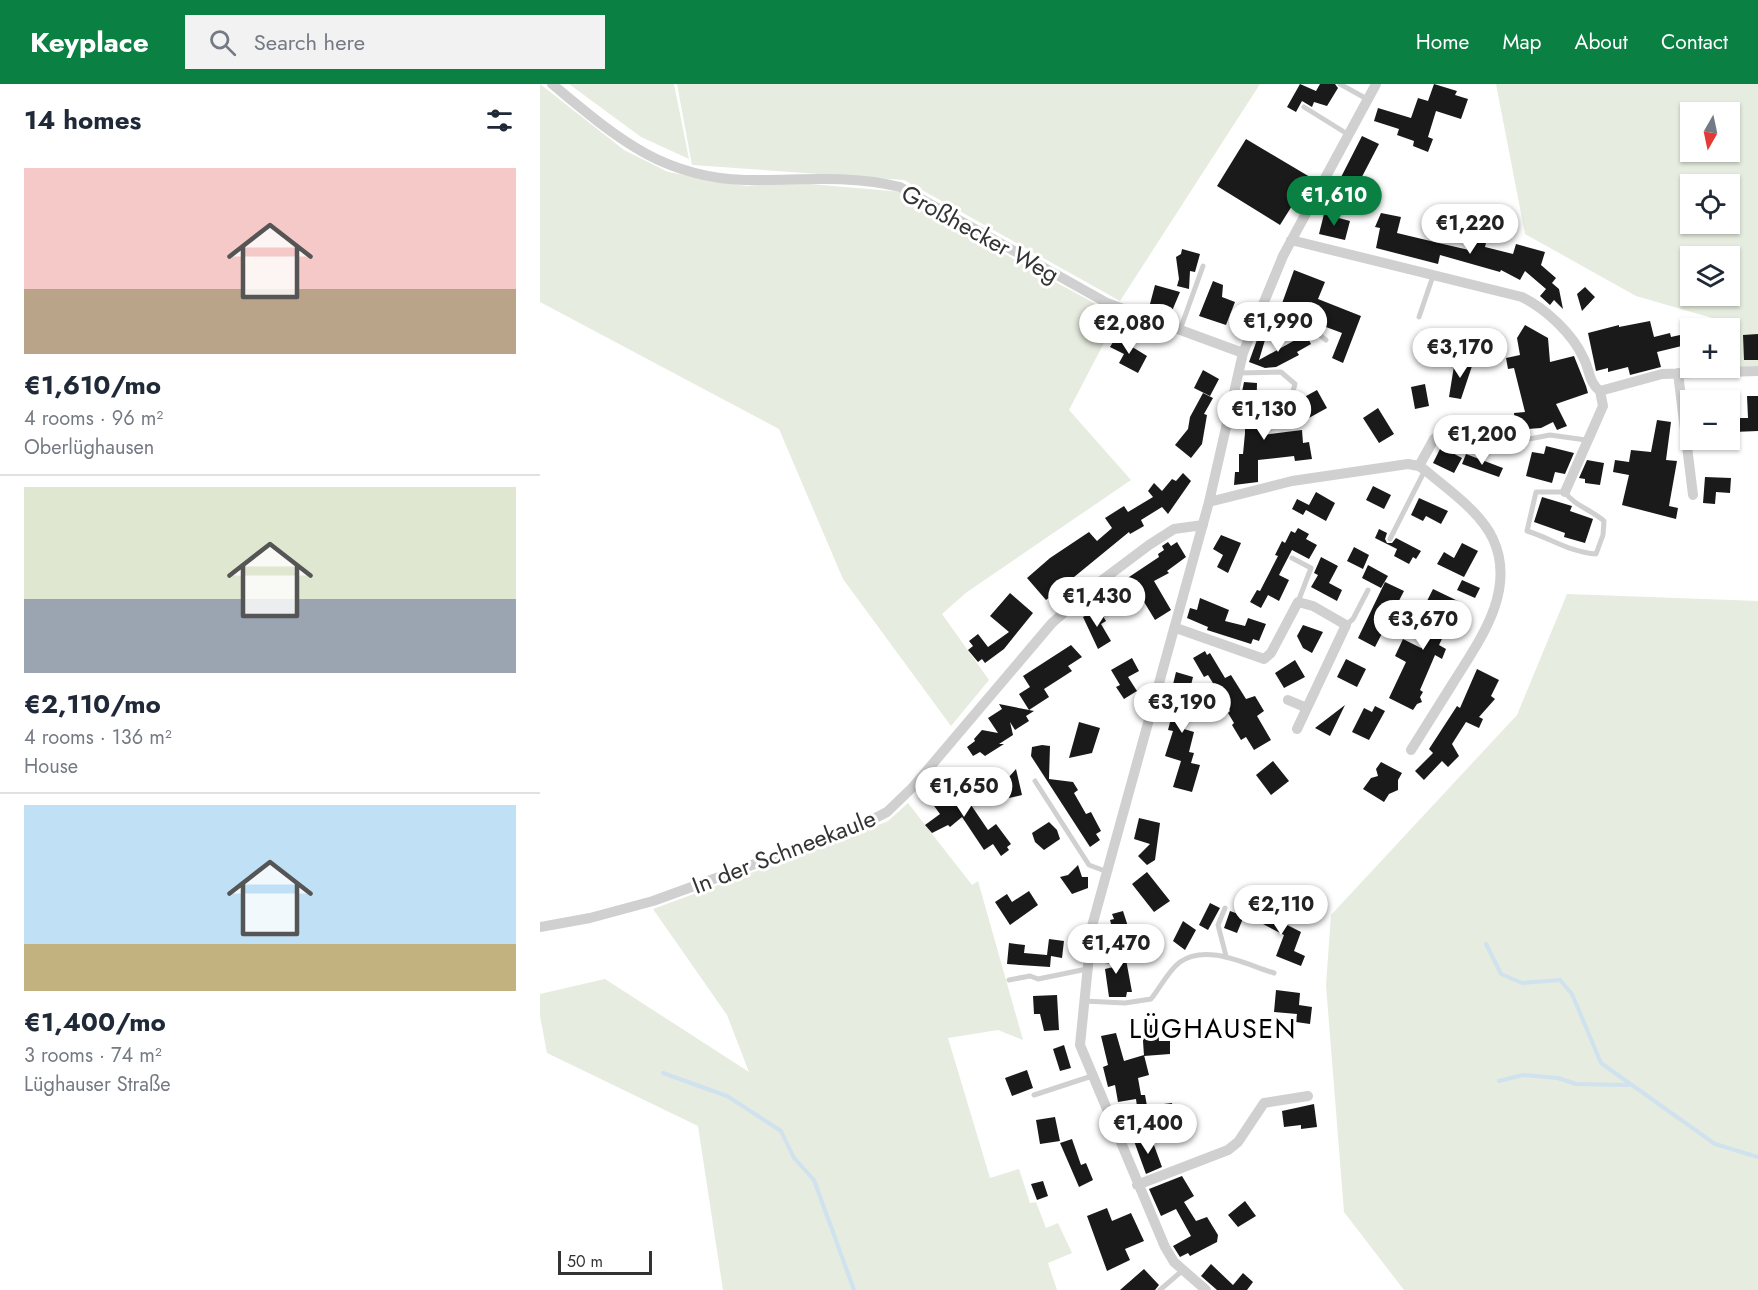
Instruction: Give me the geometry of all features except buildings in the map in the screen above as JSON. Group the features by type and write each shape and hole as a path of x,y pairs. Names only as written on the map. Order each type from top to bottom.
{"street":[{"name":"Großhecker Weg","path":"552,84 628,146 670,166 699,174 744,180 833,178 876,181 900,187 1107,303 1243,353"},
{"path":"1206,1290 1183,1270 1165,1247 1118,1140 1080,1045 1092,926 1176,628 1209,502 1243,353 1291,240 1376,84"},
{"path":"1291,240 1522,297 1550,315 1577,346 1593,385 1600,391 1603,406 1564,492"},
{"path":"1600,391 1662,374 1758,371"},
{"path":"1678,373 1693,495"},
{"path":"1422,468 1434,439 1454,422"},
{"path":"1209,502 1292,481 1408,464 1422,468 1482,522 1493,539 1499,563 1500,585 1496,604 1477,645 1411,750"},
{"name":"In der Schneekaule","path":"540,927 610,914 653,901 862,825 886,812 913,787 1052,623 1097,584 1149,545 1174,529 1203,525"},
{"path":"1176,628 1264,659 1271,653 1298,602 1313,606 1346,625 1297,729"},
{"path":"1288,700 1307,708"},
{"path":"1137,1185 1228,1150 1238,1142 1264,1102 1308,1096"}],"lane":[{"path":"1340,84 1367,99"},
{"path":"1304,107 1349,135"},
{"path":"1180,330 1203,266"},
{"path":"1419,317 1434,274"},
{"path":"1252,329 1275,339 1304,323 1326,340"},
{"path":"1237,373 1281,372 1295,384 1290,402"},
{"path":"1529,439 1550,435 1586,440"},
{"path":"1390,539 1422,468"},
{"path":"1536,492 1564,492 1569,499 1593,511 1604,521 1603,535 1596,554 1580,553 1548,537 1527,531 1536,492"},
{"path":"1292,558 1311,568 1298,602"},
{"path":"1346,625 1368,590"},
{"path":"1035,781 1089,865 1106,872"},
{"path":"1225,908 1218,925 1226,956"},
{"path":"1084,1001 1143,1002 1151,999 1180,962 1198,957 1226,956 1274,973"},
{"path":"1009,980 1030,976 1038,979 1087,969"},
{"path":"1034,1095 1092,1076"},
{"path":"1118,1140 1153,1131 1186,1132"},
{"path":"1160,1290 1183,1270"}],"shaded area":[{"path":"540,84 624,150 668,172 746,186 786,182 903,192 1015,260 1118,316 1069,410 1131,480 967,592 942,614 989,680 951,726 843,579 779,429 540,302"},
{"path":"569,84 674,84 689,159 641,137"},
{"path":"677,84 1260,84 1120,301 904,180 692,165"},
{"path":"1496,84 1758,84 1758,366 1740,367 1740,318 1712,318 1636,296 1525,234"},
{"path":"1567,594 1758,601 1758,1290 1404,1290 1344,1212 1326,985 1331,915 1517,715"},
{"path":"908,803 972,885 978,881 1023,1040 998,1030 948,1038 990,1178 1019,1169 1030,1203 1036,1202 1046,1228 1058,1223 1072,1253 1048,1263 1057,1290 723,1290 698,1126 547,1053 540,1016 540,994 605,979 749,1072 727,1015 653,909 855,835 888,821"}],"waterway":[{"path":"1486,944 1501,974 1522,983 1560,980 1572,994 1601,1063 1715,1144 1758,1157"},
{"path":"663,1073 727,1096 781,1131 794,1158 814,1180 854,1290"},
{"path":"1499,1081 1523,1075 1558,1078 1576,1084 1628,1085"}],"district":[{"name":"LÜGHAUSEN","path":"1213,1029"}]}
